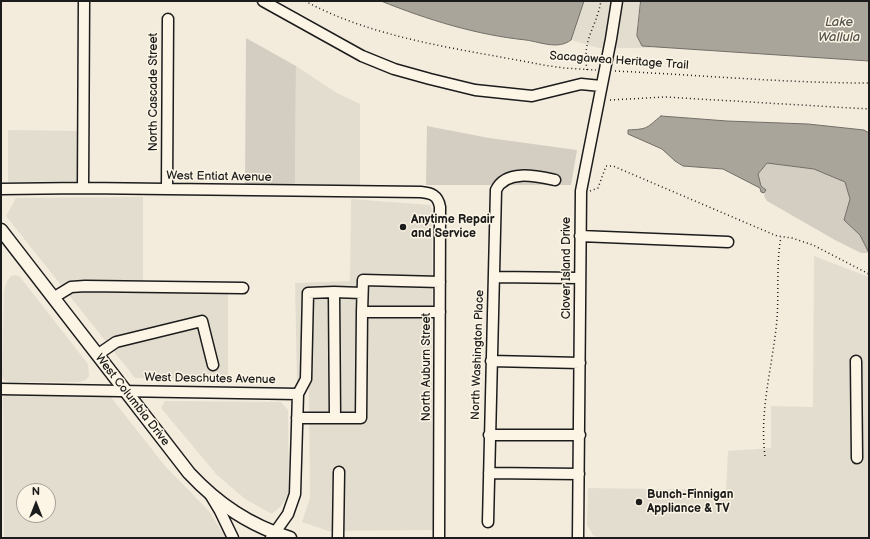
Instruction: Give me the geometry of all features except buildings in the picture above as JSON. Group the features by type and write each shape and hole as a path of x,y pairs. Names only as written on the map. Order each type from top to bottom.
{"main road":[{"name":"West Columbia Drive","path":"1,230 180,463 208,493 237,515 273,536 290,538"}],"street":[{"path":"82,188 84,1"},
{"path":"262,1 362,56 394,69 430,79 475,90 532,96 581,84 601,86"},
{"name":"Clover Island Drive","path":"578,538 580,435 580,236 582,178 605,71 617,1"},
{"name":"North Cascade Street","path":"167,189 168,19"},
{"name":"North Washington Place","path":"488,522 496,190 502,182 517,176 554,180"},
{"name":"West Entiat Avenue","path":"1,189 82,188 421,192 436,196"},
{"name":"North Auburn Street","path":"436,196 440,207 439,538"},
{"path":"580,236 728,242"},
{"path":"494,278 580,278"},
{"path":"297,418 361,418 363,280 440,282"},
{"path":"53,298 71,288 85,286 242,288"},
{"path":"334,292 335,418"},
{"path":"273,536 288,514 295,494 298,394 306,379 308,293 362,293"},
{"path":"362,312 440,312"},
{"path":"97,354 116,342 202,321 213,365"},
{"path":"491,361 580,363"},
{"path":"856,361 857,458"},
{"name":"West Deschutes Avenue","path":"1,389 298,394"},
{"path":"489,435 580,435"},
{"path":"338,538 339,472"},
{"path":"489,473 579,474"},
{"path":"208,493 220,511 233,538"}],"path":[{"name":"Sacagawea Heritage Trail","path":"305,1 340,18 397,36 543,64 587,70 753,80 831,83 869,82"},
{"path":"587,70 587,41 601,1"},
{"path":"608,100 617,101 665,97 869,109"},
{"path":"590,191 598,188 606,166 613,166 781,237 792,238 813,245 869,274"},
{"path":"765,456 764,415 777,319 777,263 781,237"}],"shaded area":[{"path":"584,1 641,1 637,28 642,46 653,48 599,48 571,40"},
{"path":"246,38 296,66 295,186 245,185"},
{"path":"296,66 337,93 360,104 360,185 295,186"},
{"path":"427,126 489,138 577,150 571,185 426,185"},
{"path":"8,130 80,131 79,181 8,182"},
{"path":"767,163 814,169 845,182 850,199 844,220 860,235 869,253 861,253 835,240 767,201 764,196 766,190 761,186 758,174"},
{"path":"143,197 143,287 228,288 228,381 220,379 135,378 6,216 16,198"},
{"path":"351,199 430,205 432,210 433,530 328,531 302,522 310,498 309,385 297,384 295,283 350,281"},
{"path":"814,256 869,277 869,538 598,537 593,535 587,525 588,488 726,490 728,451 771,448 771,406 813,407"},
{"path":"15,275 20,277 88,364 89,376 86,380 80,382 10,382 4,380 2,375 4,291 7,281 11,276"},
{"path":"7,394 110,396 165,466 209,511 226,538 4,538 3,397"},
{"path":"165,401 281,402 288,410 289,493 282,505 272,514 245,499 217,475 161,408"}],"water":[{"path":"381,1 584,1 571,40 566,43 555,45 508,38 453,26"},
{"name":"Lake Wallula","path":"641,1 869,1 869,61 642,46 637,36"},
{"path":"661,116 727,121 808,124 864,130 869,133 869,253 860,235 844,220 850,199 845,182 814,169 767,163 758,174 761,186 766,190 764,193 761,192 760,188 723,169 683,166 662,149 628,134 628,130 647,127"}],"place":[{"name":"Anytime Repair and Service","path":"403,227"},
{"name":"Bunch-Finnigan Appliance & TV","path":"639,502"}]}
